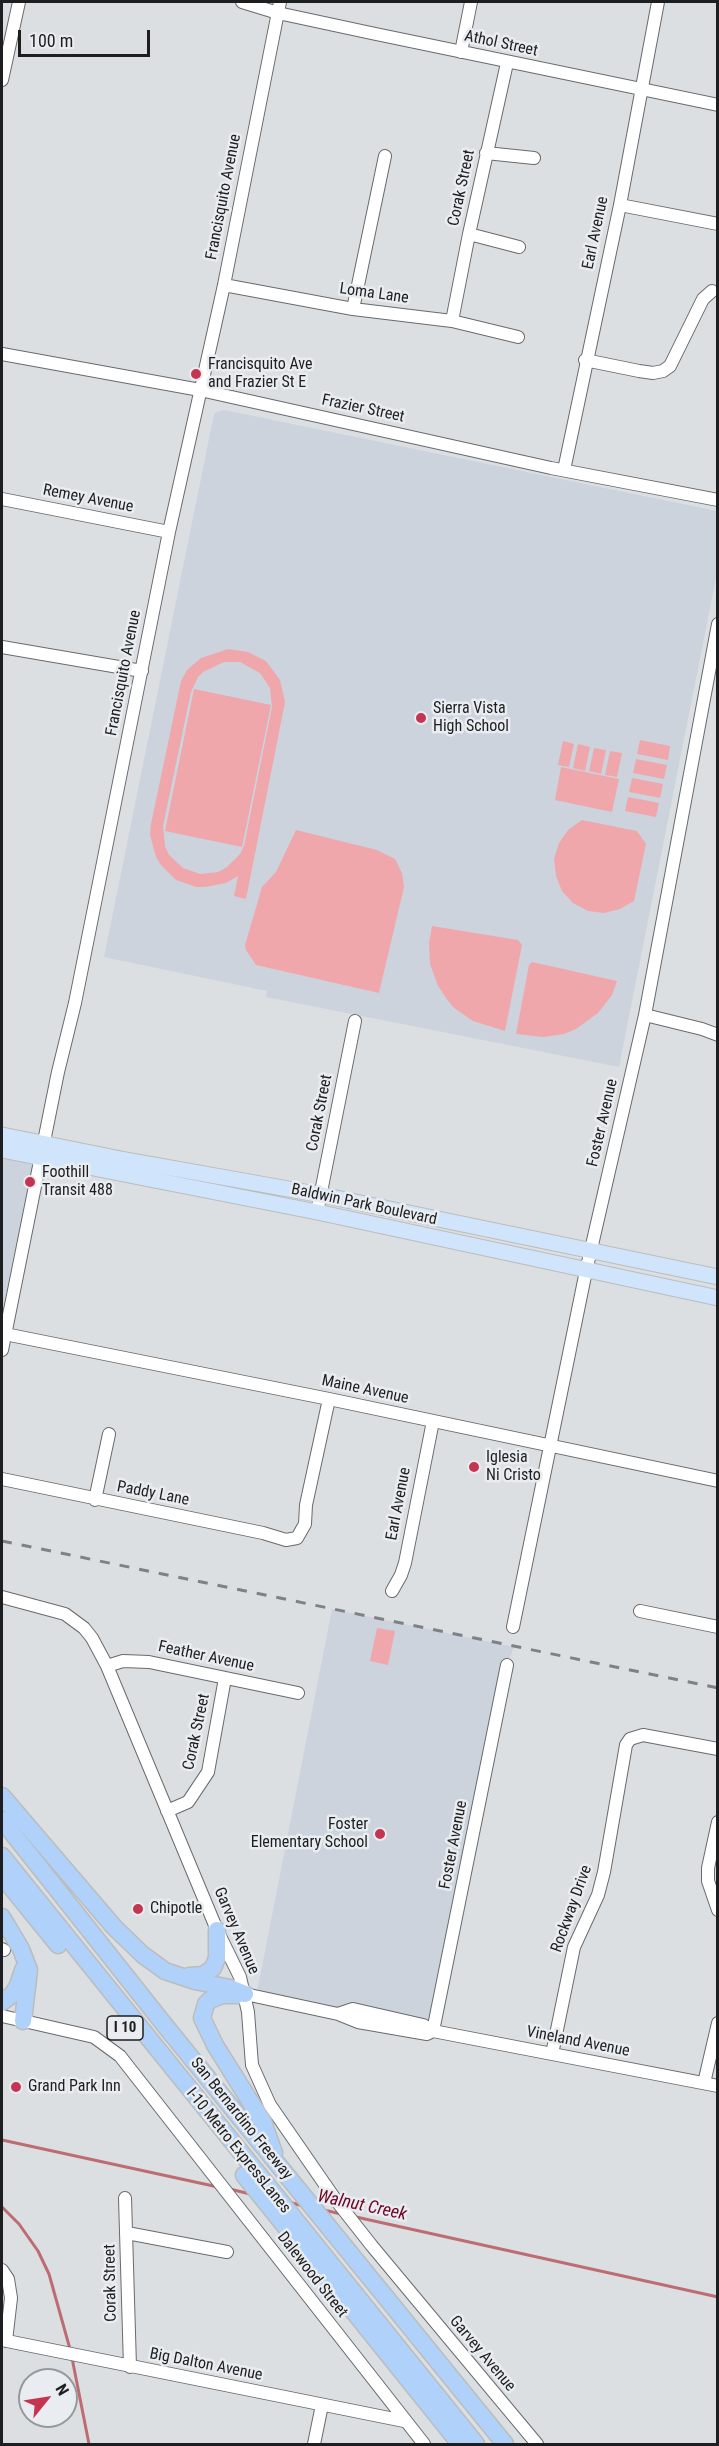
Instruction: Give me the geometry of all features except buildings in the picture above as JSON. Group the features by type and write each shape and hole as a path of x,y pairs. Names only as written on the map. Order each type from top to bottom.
{"highway":[{"path":"2,1796 131,1945 155,1965 179,1975 245,1994"},
{"name":"San Bernardino Freeway","path":"2,1820 279,2165 292,2190 505,2445"},
{"name":"I-10 Metro ExpressLanes","path":"2,1856 476,2445"},
{"name":"San Bernardino Freeway","path":"2,1876 460,2445"},
{"path":"2,1917 28,1963 29,1980 23,2021"},
{"path":"179,1975 198,1976 213,1968 217,1958 217,1930"},
{"path":"2,2002 13,1994 23,1975 24,1954"},
{"path":"245,1994 216,1996 206,2004 202,2018 214,2045 263,2122 279,2165"},
{"name":"I-10 Metro ExpressLanes","path":"243,2122 250,2145 292,2190"},
{"path":"322,2227 492,2445"}],"main road":[{"name":"Baldwin Park Boulevard","path":"2,1135 43,1152 717,1298"},
{"name":"Baldwin Park Boulevard","path":"2,1150 43,1152 322,1195 717,1277"}],"street":[{"path":"2,80 3,65 19,2"},
{"name":"Athol Street","path":"242,2 279,7 507,63 717,105"},
{"path":"461,52 471,2"},
{"name":"Earl Avenue","path":"564,470 585,360 620,205 658,2"},
{"name":"Francisquito Avenue","path":"2,1350 169,532 224,285 279,7"},
{"name":"Corak Street","path":"452,321 507,63"},
{"path":"486,153 534,159"},
{"path":"353,309 385,156"},
{"path":"620,205 717,224"},
{"path":"469,234 519,247"},
{"name":"Loma Lane","path":"224,285 353,309 452,321 518,337"},
{"path":"585,360 653,373 663,371 670,366 703,299 712,291"},
{"name":"Frazier Street","path":"2,354 200,390 564,470 717,500"},
{"name":"Remey Avenue","path":"2,499 169,532"},
{"name":"Foster Avenue","path":"513,1627 586,1271 645,1015 717,624"},
{"path":"2,647 142,671"},
{"path":"645,1015 717,1035"},
{"name":"Corak Street","path":"317,1212 355,1021"},
{"name":"Maine Avenue","path":"5,1334 717,1481"},
{"name":"Paddy Lane","path":"2,1479 263,1533 285,1540 297,1538 305,1524 306,1505 328,1399"},
{"name":"Earl Avenue","path":"392,1591 405,1563 432,1421"},
{"path":"95,1500 109,1434"},
{"name":"Garvey Avenue","path":"2,1597 55,1610 74,1620 92,1638 107,1666 217,1930 240,1977 245,1994 250,2031 249,2051 259,2083 270,2105 335,2199 537,2445"},
{"path":"640,1611 717,1627"},
{"name":"Feather Avenue","path":"107,1666 123,1661 149,1662 298,1693"},
{"name":"Foster Avenue","path":"433,2031 507,1665"},
{"name":"Corak Street","path":"168,1811 188,1802 201,1786 208,1772 225,1678"},
{"name":"Rockway Drive","path":"552,2054 574,1947 598,1895 604,1872 626,1745 630,1739 643,1735 717,1749"},
{"path":"717,1822 708,1868 708,1881 717,1910"},
{"name":"Vineland Avenue","path":"245,1994 338,2014 358,2022 428,2034 433,2031 717,2085"},
{"name":"Dalewood Street","path":"2,2016 94,2037 120,2056 424,2445"},
{"path":"704,2083 717,2023"},
{"name":"Corak Street","path":"125,2198 130,2367"},
{"path":"127,2233 227,2252"},
{"path":"2,2270 8,2280 11,2298 4,2341"},
{"name":"Big Dalton Avenue","path":"4,2341 404,2421"},
{"path":"314,2445 322,2405"}],"shaded area":[{"name":"Sierra Vista High School","path":"224,410 717,511 717,573 619,1067 266,997 267,991 104,957 213,419 215,413"},
{"path":"228,649 248,652 266,661 280,680 285,702 246,899 234,896 238,876 226,883 205,887 196,887 176,880 156,857 150,835 181,681 187,670 201,658","holes":["224,662 240,662 260,673 270,688 272,707 244,846 240,854 227,867 218,872 200,874 183,868 169,855 165,846 163,826 191,692 198,677 203,672"]},
{"path":"194,689 271,705 242,847 165,831"},
{"path":"640,740 670,746 668,760 637,754"},
{"path":"563,741 574,744 569,767 558,765"},
{"path":"578,744 590,747 585,771 573,768"},
{"path":"594,748 606,750 601,774 589,771"},
{"path":"610,751 622,753 617,777 605,775"},
{"path":"636,759 667,765 664,779 633,773"},
{"path":"561,767 619,779 612,812 555,800"},
{"path":"632,778 663,784 660,798 629,792"},
{"path":"628,797 659,803 656,817 625,811"},
{"path":"582,820 637,831 646,844 634,901 620,909 604,913 588,911 573,903 562,891 556,876 554,859 559,843 568,830"},
{"path":"296,830 377,850 395,859 402,873 404,887 379,993 256,965 246,950 245,945 262,887 276,872"},
{"path":"432,926 518,940 522,945 505,1031 473,1021 454,1008 446,998 438,986 430,964 429,943"},
{"path":"532,962 617,981 612,995 598,1013 576,1029 564,1034 543,1037 516,1034 529,965"},
{"path":"2,1135 45,1144 2,1350"},
{"name":"Foster Elementary School","path":"332,1609 514,1647 507,1665 433,2031 256,1997"},
{"path":"377,1628 395,1631 388,1665 370,1661"}],"waterway":[{"name":"Walnut Creek","path":"2,2140 218,2187"},
{"name":"Walnut Creek","path":"230,2189 250,2194"},
{"name":"Walnut Creek","path":"289,2202 303,2206"},
{"name":"Walnut Creek","path":"2,2207 19,2224 38,2251 49,2274 70,2349"},
{"name":"Walnut Creek","path":"324,2210 341,2214"},
{"name":"Walnut Creek","path":"356,2217 718,2297"},
{"name":"Walnut Creek","path":"72,2358 89,2444"}],"railway":[{"path":"2,1541 718,1688"}],"place":[{"name":"Francisquito Ave and Frazier St E","path":"196,374"},
{"name":"Sierra Vista High School","path":"421,718"},
{"name":"Foothill Transit 488","path":"30,1182"},
{"name":"Iglesia Ni Cristo","path":"474,1467"},
{"name":"Foster Elementary School","path":"380,1834"},
{"name":"Chipotle","path":"138,1909"},
{"name":"Grand Park Inn","path":"16,2087"}]}
